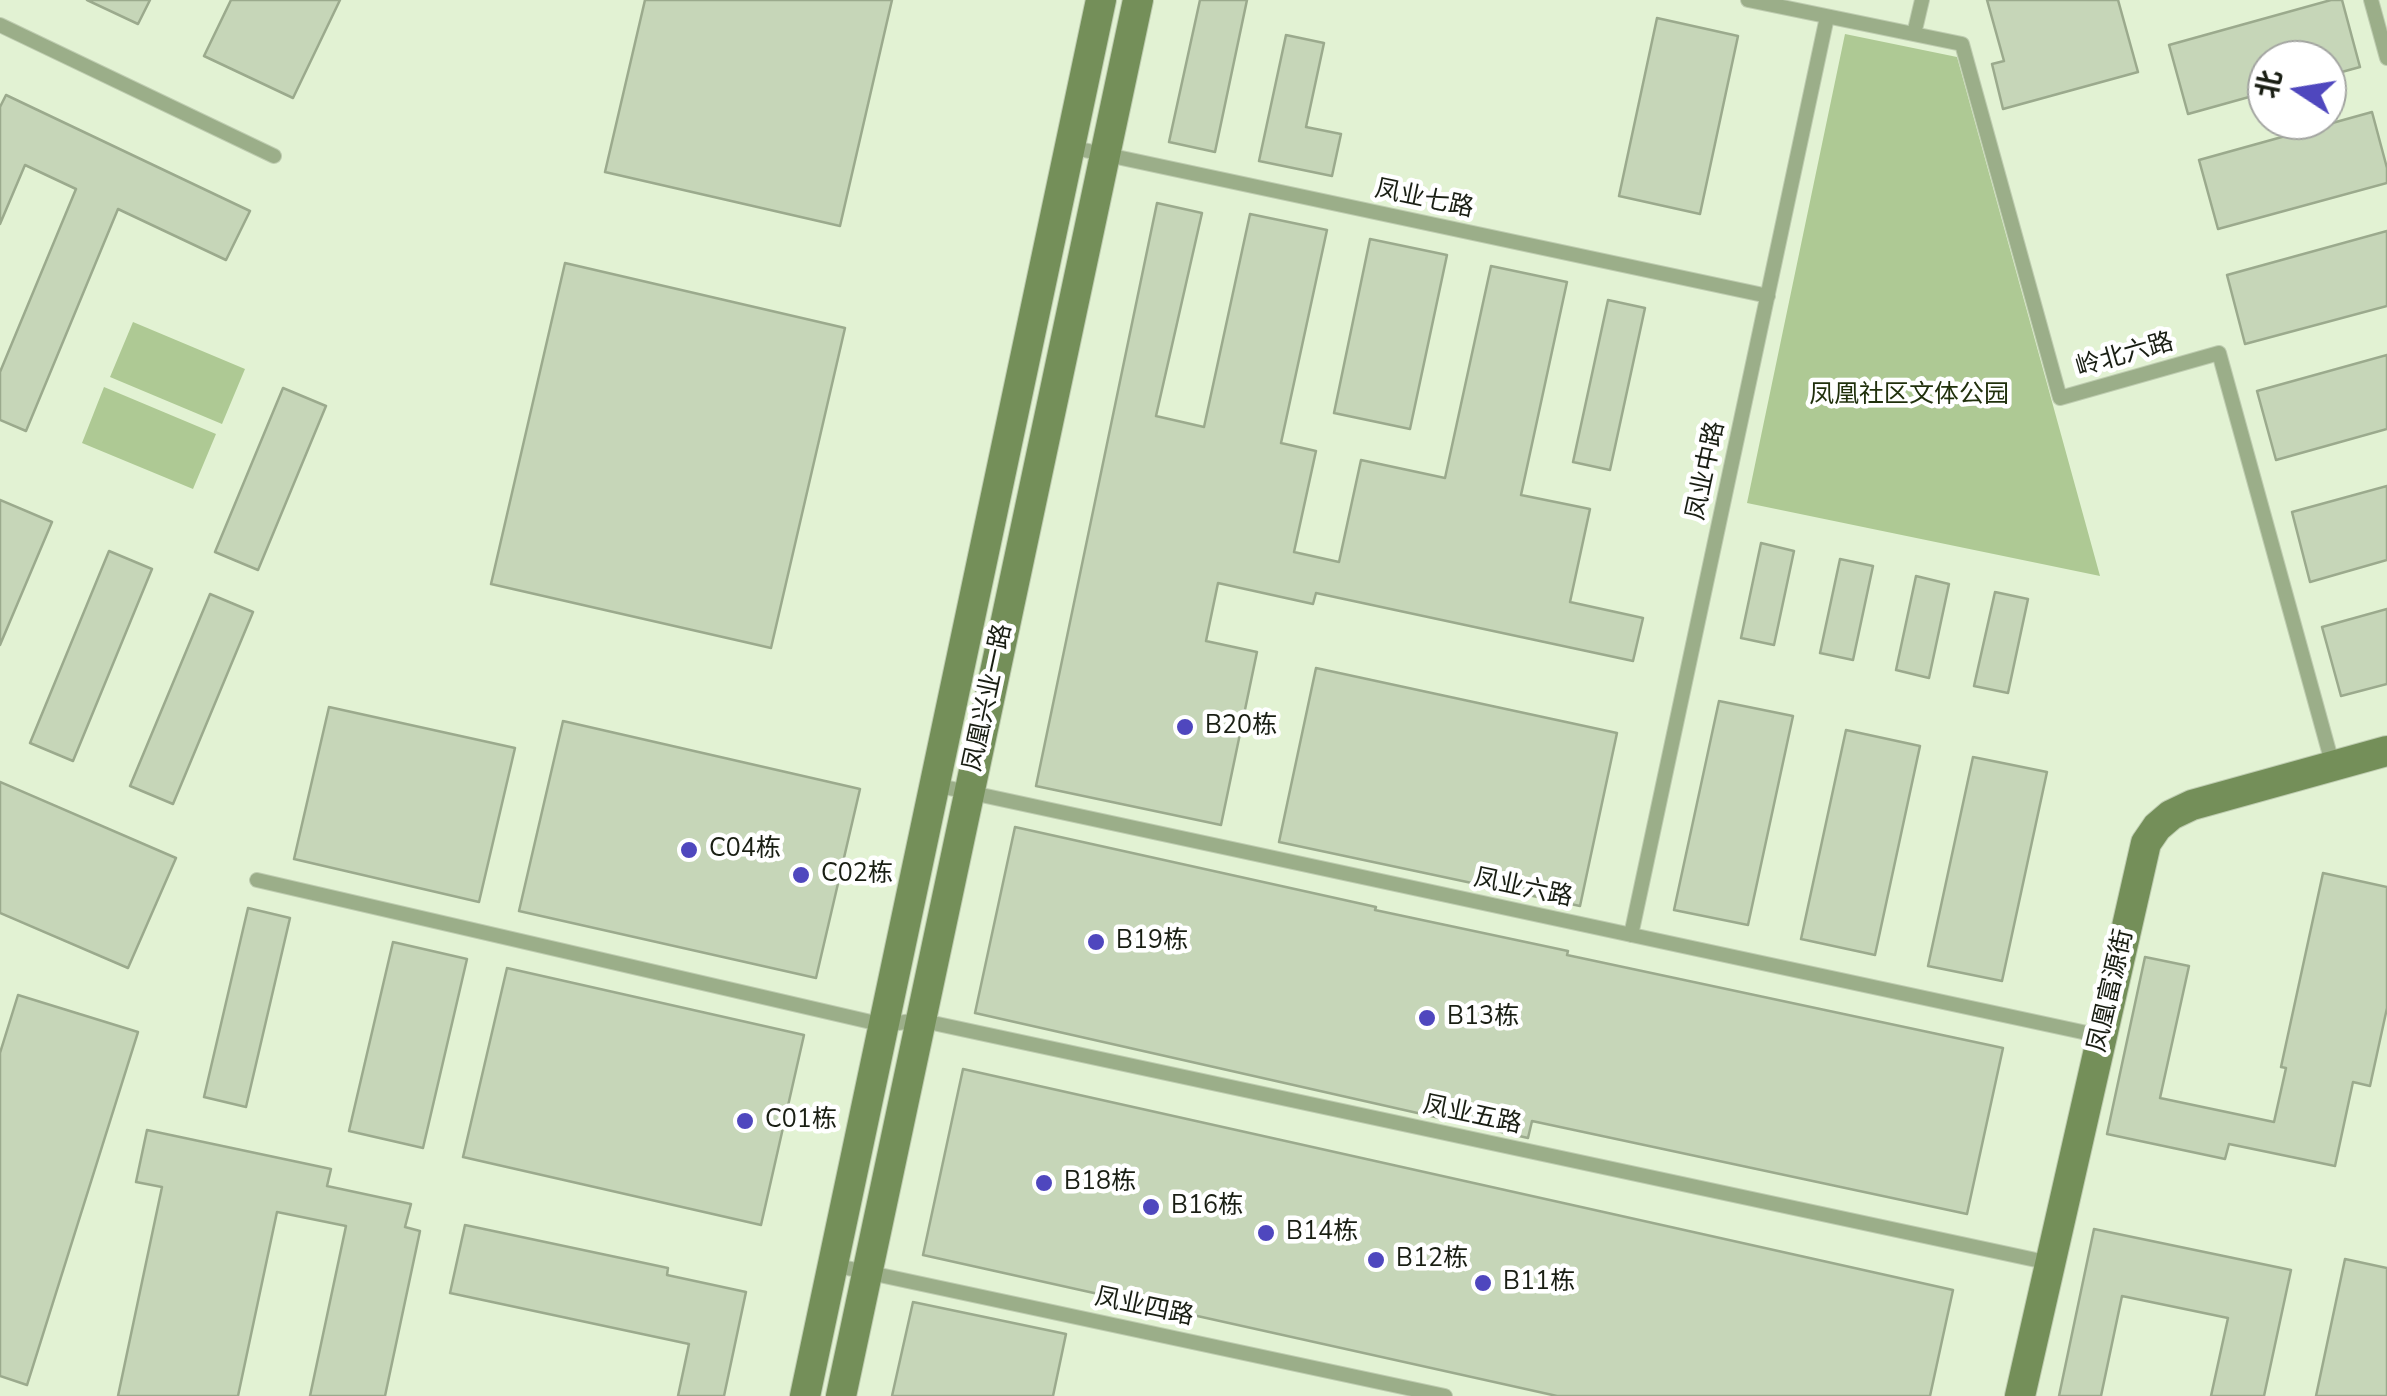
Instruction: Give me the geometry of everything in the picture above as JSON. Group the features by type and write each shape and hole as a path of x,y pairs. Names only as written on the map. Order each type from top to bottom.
{"street":[{"name":"凤凰兴业一路","path":"805,1396 1101,0"},
{"name":"凤凰兴业一路","path":"841,1396 1138,0"},
{"name":"凤凰富源街","path":"2020,1396 2146,843 2157,827 2192,805 2387,752"}],"lane":[{"name":"岭北六路","path":"1748,0 1962,44 2060,398 2219,354 2333,766"},
{"path":"1914,34 1922,0"},
{"path":"2371,0 2387,58"},
{"name":"凤业中路","path":"1631,935 1828,17"},
{"path":"0,25 274,156"},
{"name":"凤业七路","path":"1070,146 1768,296"},
{"name":"凤业六路","path":"935,786 2102,1036"},
{"path":"257,880 884,1025"},
{"name":"凤业五路","path":"884,1025 920,1020 2050,1262"},
{"name":"凤业四路","path":"833,1265 1445,1396"}],"green space":[{"name":"凤凰社区文体公园","path":"1845,34 1957,57 2100,576 1747,503"},
{"path":"133,322 245,369 222,424 110,377"},
{"path":"104,387 216,434 193,489 82,443"}],"building":[{"path":"87,0 150,0 138,24"},
{"path":"231,0 340,0 293,98 204,56"},
{"path":"645,0 892,0 840,226 605,172"},
{"path":"1200,0 1247,0 1215,152 1169,142"},
{"path":"1987,0 2118,0 2138,72 2003,109 1992,64 2004,61"},
{"path":"2342,0 2360,67 2347,71 2347,40 2247,40 2247,98 2188,114 2169,45"},
{"path":"1657,18 1738,36 1700,214 1619,196"},
{"path":"1286,35 1324,43 1306,127 1341,134 1332,176 1259,161"},
{"path":"6,95 250,211 226,260 118,209 26,431 0,420 0,372 76,189 25,165 0,224 0,107"},
{"path":"2372,112 2387,168 2387,183 2218,229 2199,160 2271,140 2347,140 2347,119"},
{"path":"1157,203 1202,213 1156,416 1204,427 1250,214 1327,230 1281,443 1316,451 1294,552 1339,562 1361,460 1445,478 1491,266 1567,282 1521,495 1590,509 1570,602 1643,618 1633,661 1316,593 1313,604 1218,583 1206,641 1257,652 1221,825 1036,786"},
{"path":"2387,231 2387,306 2245,344 2227,275"},
{"path":"1370,239 1447,255 1410,429 1334,413"},
{"path":"565,263 845,328 771,648 491,584"},
{"path":"1608,300 1645,308 1610,470 1573,462"},
{"path":"2387,355 2387,429 2276,460 2257,391"},
{"path":"283,388 326,406 258,570 215,552"},
{"path":"2387,486 2387,560 2310,582 2292,512"},
{"path":"0,500 52,522 0,645"},
{"path":"1761,543 1794,551 1774,645 1741,638"},
{"path":"109,551 152,569 73,761 30,743"},
{"path":"1840,559 1873,566 1853,660 1820,653"},
{"path":"1916,576 1949,584 1929,678 1896,670"},
{"path":"1995,592 2028,599 2008,693 1974,686"},
{"path":"210,594 253,612 173,804 130,786"},
{"path":"2387,609 2387,684 2341,696 2322,627"},
{"path":"1316,668 1617,733 1580,906 1279,842"},
{"path":"1719,701 1793,716 1748,925 1674,910"},
{"path":"329,707 515,748 479,902 294,859"},
{"path":"563,721 860,789 816,978 519,911"},
{"path":"1846,730 1920,746 1875,955 1801,939"},
{"path":"1973,757 2047,772 2002,981 1928,966"},
{"path":"0,782 176,858 128,968 0,913"},
{"path":"1015,827 1568,951 1567,955 2003,1048 1967,1214 1532,1121 1528,1138 975,1013"},
{"path":"2323,873 2387,887 2387,1008 2370,1086 2353,1082 2335,1166 2229,1144 2225,1159 2107,1134 2145,957 2189,966 2160,1098 2274,1122 2286,1068 2281,1067"},
{"path":"248,908 290,918 246,1107 204,1097"},
{"path":"393,942 467,959 423,1148 349,1131"},
{"path":"507,968 804,1035 761,1225 463,1157"},
{"path":"18,995 138,1032 27,1385 0,1376 0,1053"},
{"path":"963,1069 1953,1290 1930,1396 1557,1396 923,1255"},
{"path":"147,1130 331,1169 327,1186 411,1204 405,1227 420,1231 385,1396 310,1396 346,1226 277,1212 238,1396 118,1396 162,1187 136,1182"},
{"path":"465,1225 668,1268 667,1275 746,1292 724,1396 678,1396 689,1344 450,1293"},
{"path":"2094,1229 2291,1270 2264,1396 2211,1396 2228,1318 2122,1296 2101,1396 2059,1396"},
{"path":"2345,1259 2387,1268 2387,1396 2316,1396"},
{"path":"913,1302 1066,1334 1053,1396 892,1396"}],"place":[{"name":"B20栋","path":"1185,727"},
{"name":"C04栋","path":"689,850"},
{"name":"C02栋","path":"801,875"},
{"name":"B19栋","path":"1096,942"},
{"name":"B13栋","path":"1427,1018"},
{"name":"C01栋","path":"745,1121"},
{"name":"B18栋","path":"1044,1183"},
{"name":"B16栋","path":"1151,1207"},
{"name":"B14栋","path":"1266,1233"},
{"name":"B12栋","path":"1376,1260"},
{"name":"B11栋","path":"1483,1283"}]}
